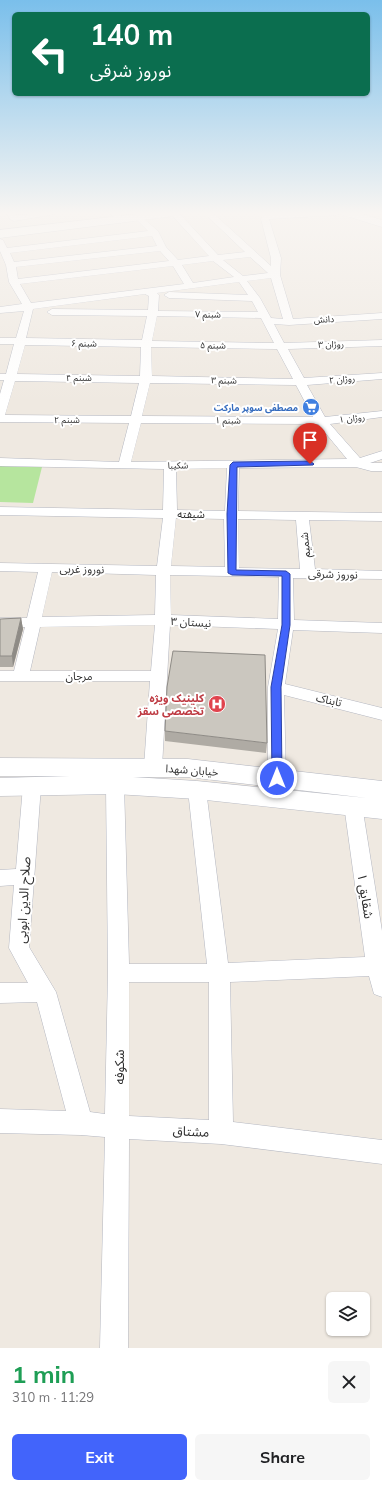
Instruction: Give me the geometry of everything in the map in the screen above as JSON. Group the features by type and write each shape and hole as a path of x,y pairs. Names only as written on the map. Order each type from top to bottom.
{"main road":[{"name":"خیابان شهدا","path":"0,767 188,768 382,790"},
{"name":"خیابان شهدا","path":"0,787 115,785 197,790 382,809"}],"street":[{"path":"0,414 12,377 29,309 12,276"},
{"path":"14,282 60,276"},
{"path":"76,276 88,292"},
{"path":"184,276 190,285"},
{"path":"237,276 255,298 321,421 357,463 371,467 382,467"},
{"path":"150,293 190,285 264,276"},
{"path":"275,276 289,322"},
{"path":"0,310 29,309 88,292 150,293 255,298"},
{"path":"124,466 146,378 146,344 153,313 150,293"},
{"name":"شبنم ۷","path":"29,309 265,318"},
{"name":"دانش","path":"265,318 289,322 382,316"},
{"name":"شبنم ۶","path":"0,341 146,344"},
{"name":"روژان ۳","path":"281,346 382,343"},
{"name":"شبنم ۵","path":"146,344 281,346"},
{"name":"روژان ۲","path":"301,382 382,376"},
{"name":"شبنم ۴","path":"0,377 146,378"},
{"name":"شبنم ۳","path":"146,378 301,382"},
{"name":"روژان ۱","path":"321,421 382,414"},
{"name":"شبنم ۲","path":"0,418 135,419"},
{"name":"شبنم ۱","path":"135,419 321,421"},
{"path":"357,463 382,455"},
{"name":"شکیبا","path":"0,462 124,466 357,463"},
{"path":"232,573 231,514 233,465"},
{"path":"153,767 163,620 163,571 170,514 170,466"},
{"name":"شیفته","path":"0,511 382,517"},
{"name":"شمیم","path":"302,516 308,574"},
{"name":"نوروز غربی","path":"0,567 163,571"},
{"path":"21,675 46,569"},
{"name":"نوروز شرقی","path":"163,571 382,575"},
{"path":"277,778 276,687 286,625 286,574"},
{"name":"نیستان ۳","path":"0,623 163,620 382,628"},
{"name":"مرجان","path":"0,676 158,676"},
{"name":"تابناک","path":"276,687 382,714"},
{"name":"شکوفه","path":"114,1348 119,973 115,785"},
{"name":"صلاح الدین ابوبی","path":"32,786 19,948 45,992 81,1123"},
{"path":"197,790 219,973 221,1132"},
{"name":"شقایق ۱","path":"353,805 377,966 382,987"},
{"path":"0,878 24,877"},
{"path":"119,973 219,973 377,966"},
{"path":"0,993 45,992"},
{"name":"مشتاق","path":"0,1121 81,1123 118,1127 221,1132 382,1152"}],"green space":[{"path":"0,466 42,467 33,503 0,502"}],"building":[{"path":"21,618 12,656 0,656 0,619"},
{"name":"کلینیک ویژه تخصصی سقز","path":"173,651 265,655 267,743 165,731 167,687"}],"place":[{"name":"مصطفی سوپر مارکت","path":"311,407"},
{"name":"کلینیک ویژه تخصصی سقز","path":"217,704"}],"route":[{"path":"277,778 276,687 286,625 286,574 232,573 231,514 233,465 310,464"}]}
